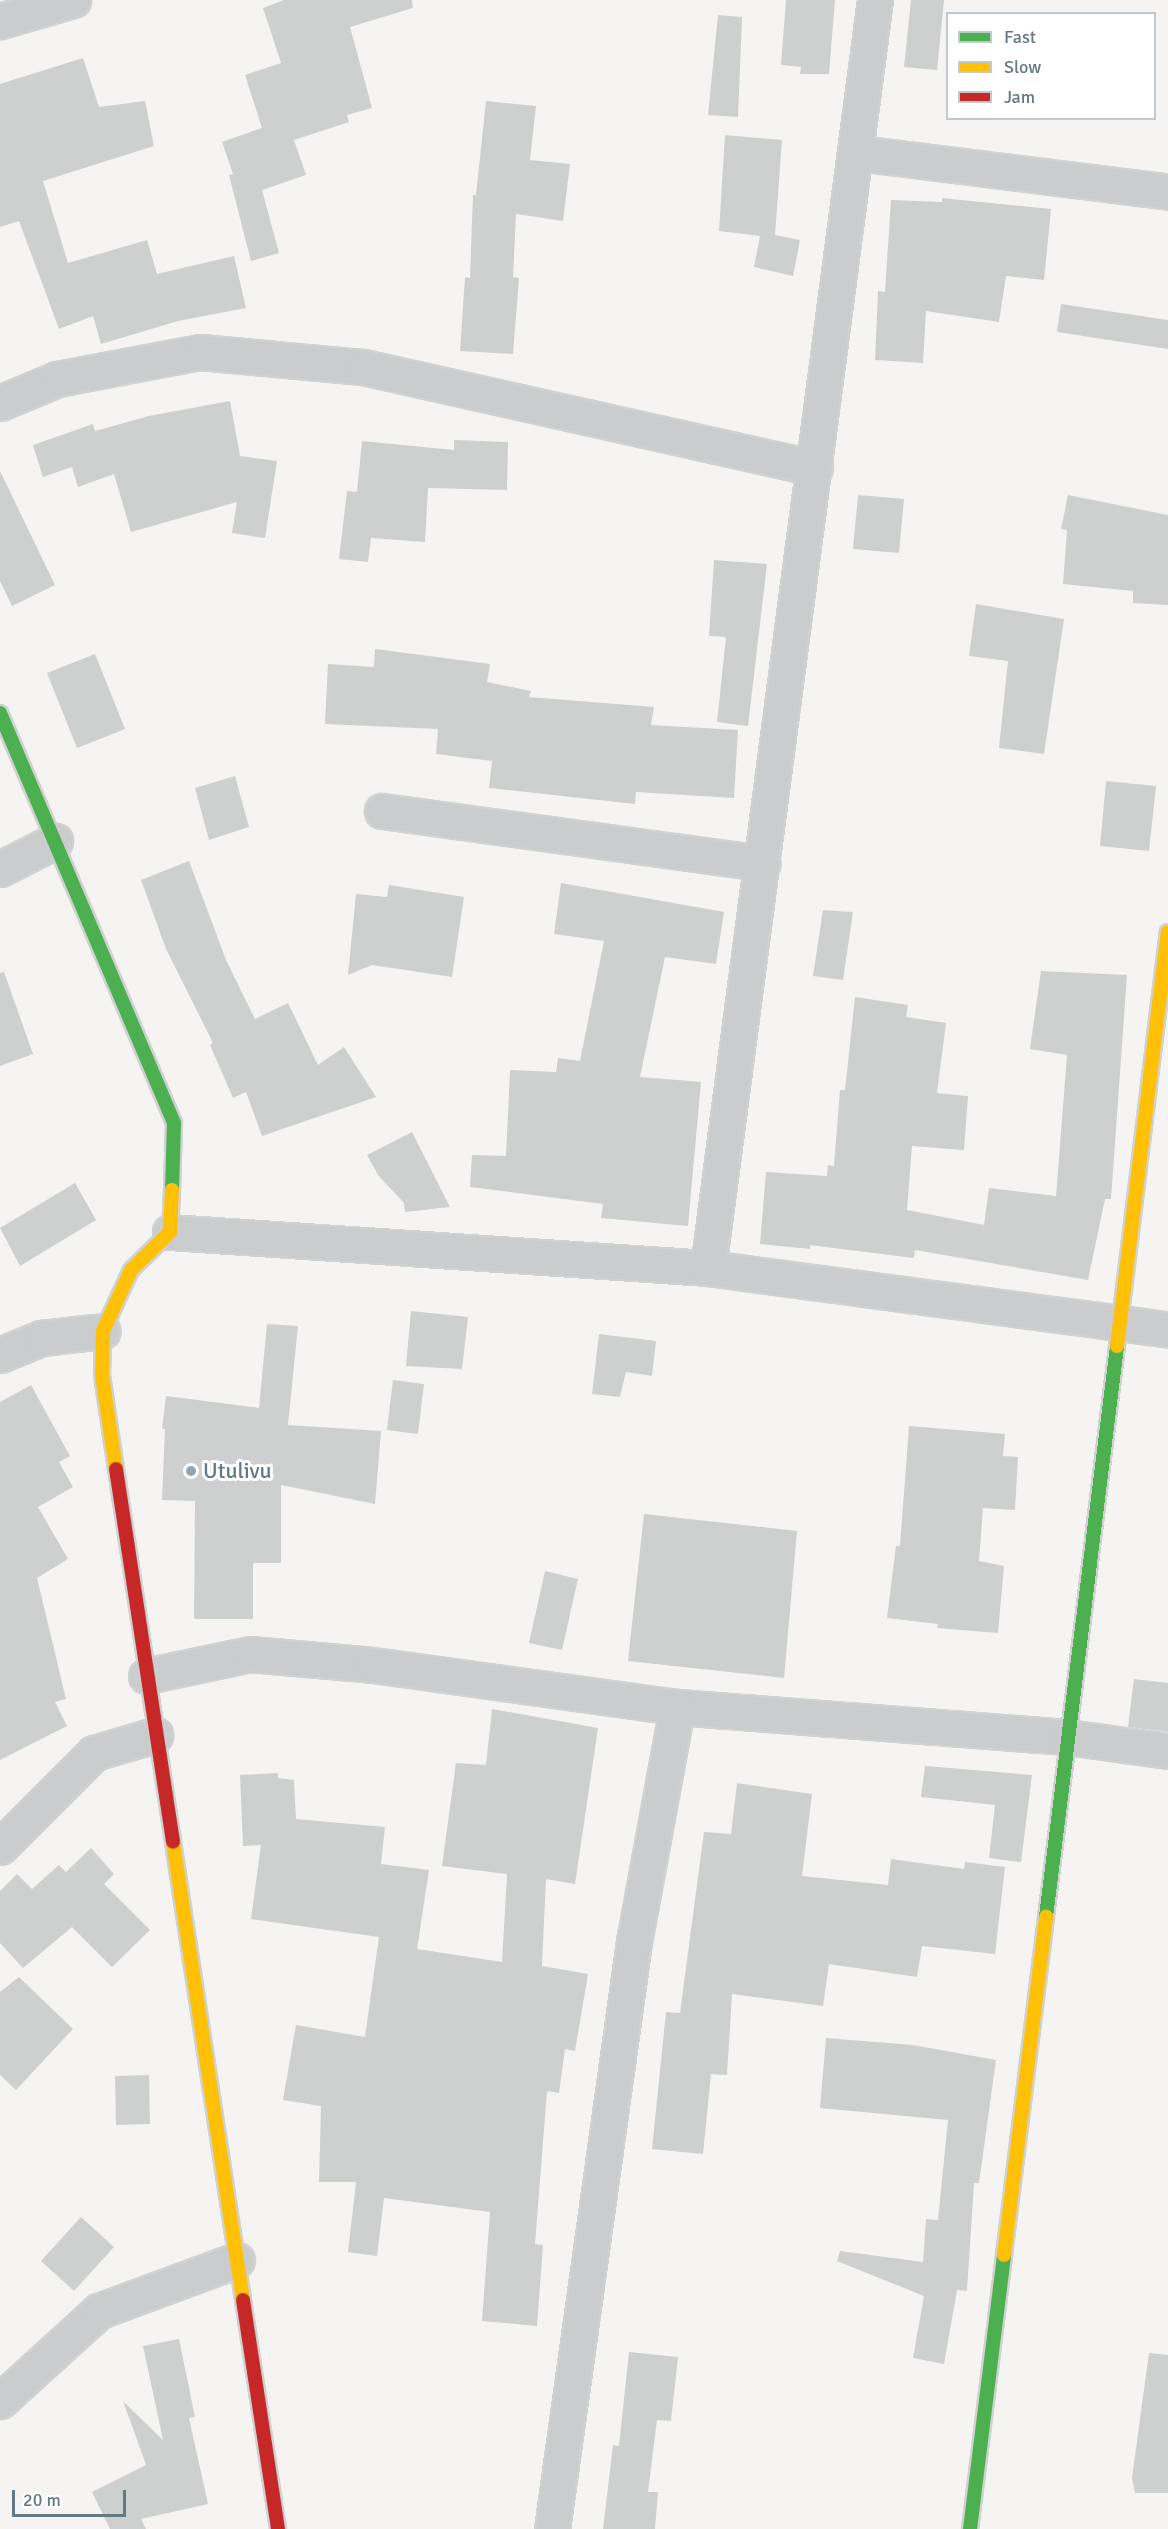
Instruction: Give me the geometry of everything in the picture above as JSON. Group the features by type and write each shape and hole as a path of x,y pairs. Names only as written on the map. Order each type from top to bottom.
{"street":[{"path":"0,21 74,0"},
{"path":"708,1268 857,153 875,0"},
{"path":"857,153 1168,192"},
{"path":"0,403 57,379 200,352 363,367 815,468"},
{"path":"0,713 174,1123 170,1232 131,1270 103,1331 102,1375 146,1677 279,2529"},
{"path":"382,810 762,863"},
{"path":"0,869 55,841"},
{"path":"970,2529 1168,932"},
{"path":"170,1232 708,1268 1168,1329"},
{"path":"0,1355 41,1338 103,1331"},
{"path":"146,1677 250,1653 373,1665 677,1707 1067,1737 1168,1752"},
{"path":"552,2529 632,1954 677,1707"},
{"path":"0,1847 94,1753 155,1735"},
{"path":"0,2401 99,2311 237,2260"}],"building":[{"path":"284,0 412,0 413,8 350,27 372,108 347,115 349,122 294,140 306,175 262,190 279,253 251,261 229,175 233,174 222,142 262,128 245,75 281,63 263,8"},
{"path":"786,0 835,0 829,74 800,74 801,67 781,65"},
{"path":"911,0 944,0 937,70 904,67"},
{"path":"718,15 742,17 738,117 708,115"},
{"path":"83,58 99,107 145,101 154,146 43,181 68,263 147,240 157,274 234,256 246,308 178,321 101,344 93,316 59,329 19,221 0,227 0,84"},
{"path":"486,101 536,106 530,160 570,164 563,221 516,214 513,277 519,278 513,354 460,351 465,277 470,278 473,195 476,195"},
{"path":"725,135 782,140 775,235 800,240 793,276 754,267 760,236 719,231"},
{"path":"942,198 1051,209 1044,280 1006,276 999,322 926,311 923,363 875,360 878,291 885,292 891,200 942,202"},
{"path":"1061,304 1168,320 1168,349 1057,332"},
{"path":"230,401 240,456 277,461 265,538 232,533 237,502 131,532 114,474 78,487 72,467 43,477 33,445 93,424 95,431 149,416"},
{"path":"454,440 508,442 507,490 428,488 425,542 371,538 368,562 339,559 347,491 357,492 362,441 454,450"},
{"path":"0,471 55,585 12,606 0,581"},
{"path":"858,495 904,499 899,553 853,549"},
{"path":"1068,495 1168,515 1168,605 1133,603 1133,591 1063,584 1067,530 1061,529"},
{"path":"714,560 767,564 748,726 717,722 726,637 709,636"},
{"path":"976,604 1064,619 1044,754 999,748 1008,661 969,656"},
{"path":"375,649 490,664 487,682 531,691 529,697 654,707 651,725 738,730 734,798 636,792 635,804 489,788 492,761 436,754 438,729 325,724 328,664 374,667"},
{"path":"95,654 125,729 77,748 47,673"},
{"path":"235,776 249,827 209,840 195,788"},
{"path":"1106,781 1156,786 1149,851 1100,846"},
{"path":"189,861 226,960 255,1019 288,1003 318,1065 344,1047 376,1097 262,1136 246,1092 233,1098 210,1045 213,1043 166,949 141,880"},
{"path":"561,883 724,912 716,964 665,957 640,1077 701,1082 688,1226 601,1218 603,1204 470,1187 472,1155 506,1156 510,1070 556,1072 558,1058 580,1061 604,941 554,934"},
{"path":"389,885 464,897 452,977 372,965 348,975 356,894 387,897"},
{"path":"823,910 853,912 843,980 813,976"},
{"path":"1041,971 1127,975 1111,1199 1105,1199 1088,1280 915,1250 914,1258 810,1245 810,1249 760,1244 766,1172 827,1176 828,1165 834,1166 840,1090 845,1090 855,997 908,1005 906,1017 946,1023 937,1093 968,1096 964,1150 912,1146 907,1210 984,1225 989,1188 1056,1196 1067,1055 1030,1049"},
{"path":"4,972 33,1054 0,1066 0,973"},
{"path":"412,1132 450,1207 405,1212 404,1203 378,1175 367,1155"},
{"path":"75,1183 96,1220 20,1266 0,1228"},
{"path":"411,1311 468,1317 462,1369 406,1366"},
{"path":"267,1324 298,1326 288,1425 381,1431 375,1504 281,1485 281,1563 253,1563 253,1619 194,1619 195,1501 162,1500 165,1429 162,1429 166,1396 259,1408"},
{"path":"599,1334 656,1341 652,1376 626,1372 620,1397 592,1394"},
{"path":"393,1380 424,1384 418,1434 387,1430"},
{"path":"31,1385 70,1456 59,1462 73,1487 38,1507 68,1559 37,1578 66,1699 55,1702 67,1726 0,1760 0,1402"},
{"path":"909,1426 1005,1434 1003,1456 1018,1457 1015,1510 983,1508 979,1561 1004,1566 998,1633 937,1628 938,1624 887,1618 896,1546 900,1546"},
{"path":"644,1514 797,1531 784,1678 628,1661"},
{"path":"545,1571 578,1579 562,1650 529,1643"},
{"path":"1134,1679 1168,1683 1168,1732 1128,1727"},
{"path":"492,1709 598,1728 575,1884 546,1879 542,1966 588,1974 575,2051 565,2049 559,2093 547,2091 535,2244 543,2245 537,2326 482,2321 490,2212 384,2198 377,2256 348,2252 356,2182 319,2182 321,2106 283,2100 296,2025 365,2037 379,1937 251,1919 261,1845 243,1846 240,1775 278,1773 278,1778 294,1780 296,1819 385,1827 381,1864 429,1870 417,1949 502,1962 507,1874 442,1866 456,1763 486,1765"},
{"path":"925,1766 1032,1775 1021,1862 989,1858 995,1805 921,1797"},
{"path":"737,1783 812,1794 802,1876 888,1885 891,1859 964,1869 965,1862 1005,1867 995,1954 922,1946 917,1977 829,1964 823,2006 732,1994 727,2075 711,2074 703,2154 652,2149 666,2012 680,2013 704,1832 731,1834"},
{"path":"91,1848 114,1874 104,1884 150,1930 112,1967 72,1927 23,1968 0,1943 0,1891 17,1874 32,1889 59,1865 66,1872"},
{"path":"19,1977 73,2029 16,2090 0,2075 0,1992"},
{"path":"826,2038 913,2045 996,2060 979,2183 974,2183 967,2291 957,2290 944,2364 913,2358 924,2296 837,2261 840,2251 923,2262 926,2219 938,2220 948,2120 820,2108"},
{"path":"149,2075 150,2124 116,2125 115,2076"},
{"path":"81,2217 114,2247 74,2291 41,2261"},
{"path":"179,2339 195,2417 189,2418 208,2504 141,2519 146,2529 110,2529 92,2492 146,2465 123,2401 163,2440 143,2346"},
{"path":"629,2352 678,2357 671,2421 657,2420 648,2492 658,2492 655,2529 603,2529 613,2445 619,2446"},
{"path":"1149,2353 1168,2355 1168,2493 1135,2493 1132,2478"}],"traffic: fast":[{"path":"0,713 174,1123 172,1190"},
{"path":"1046,1917 1117,1346"},
{"path":"970,2529 1004,2255"}],"traffic: slow":[{"path":"1117,1346 1168,932"},
{"path":"116,1469 102,1375 103,1331 131,1270 170,1232 172,1190"},
{"path":"173,1842 243,2300"},
{"path":"1004,2255 1046,1917"}],"traffic: jam":[{"path":"116,1469 173,1842"},
{"path":"243,2300 278,2529"}],"place":[{"name":"Utulivu","path":"191,1471"}]}
